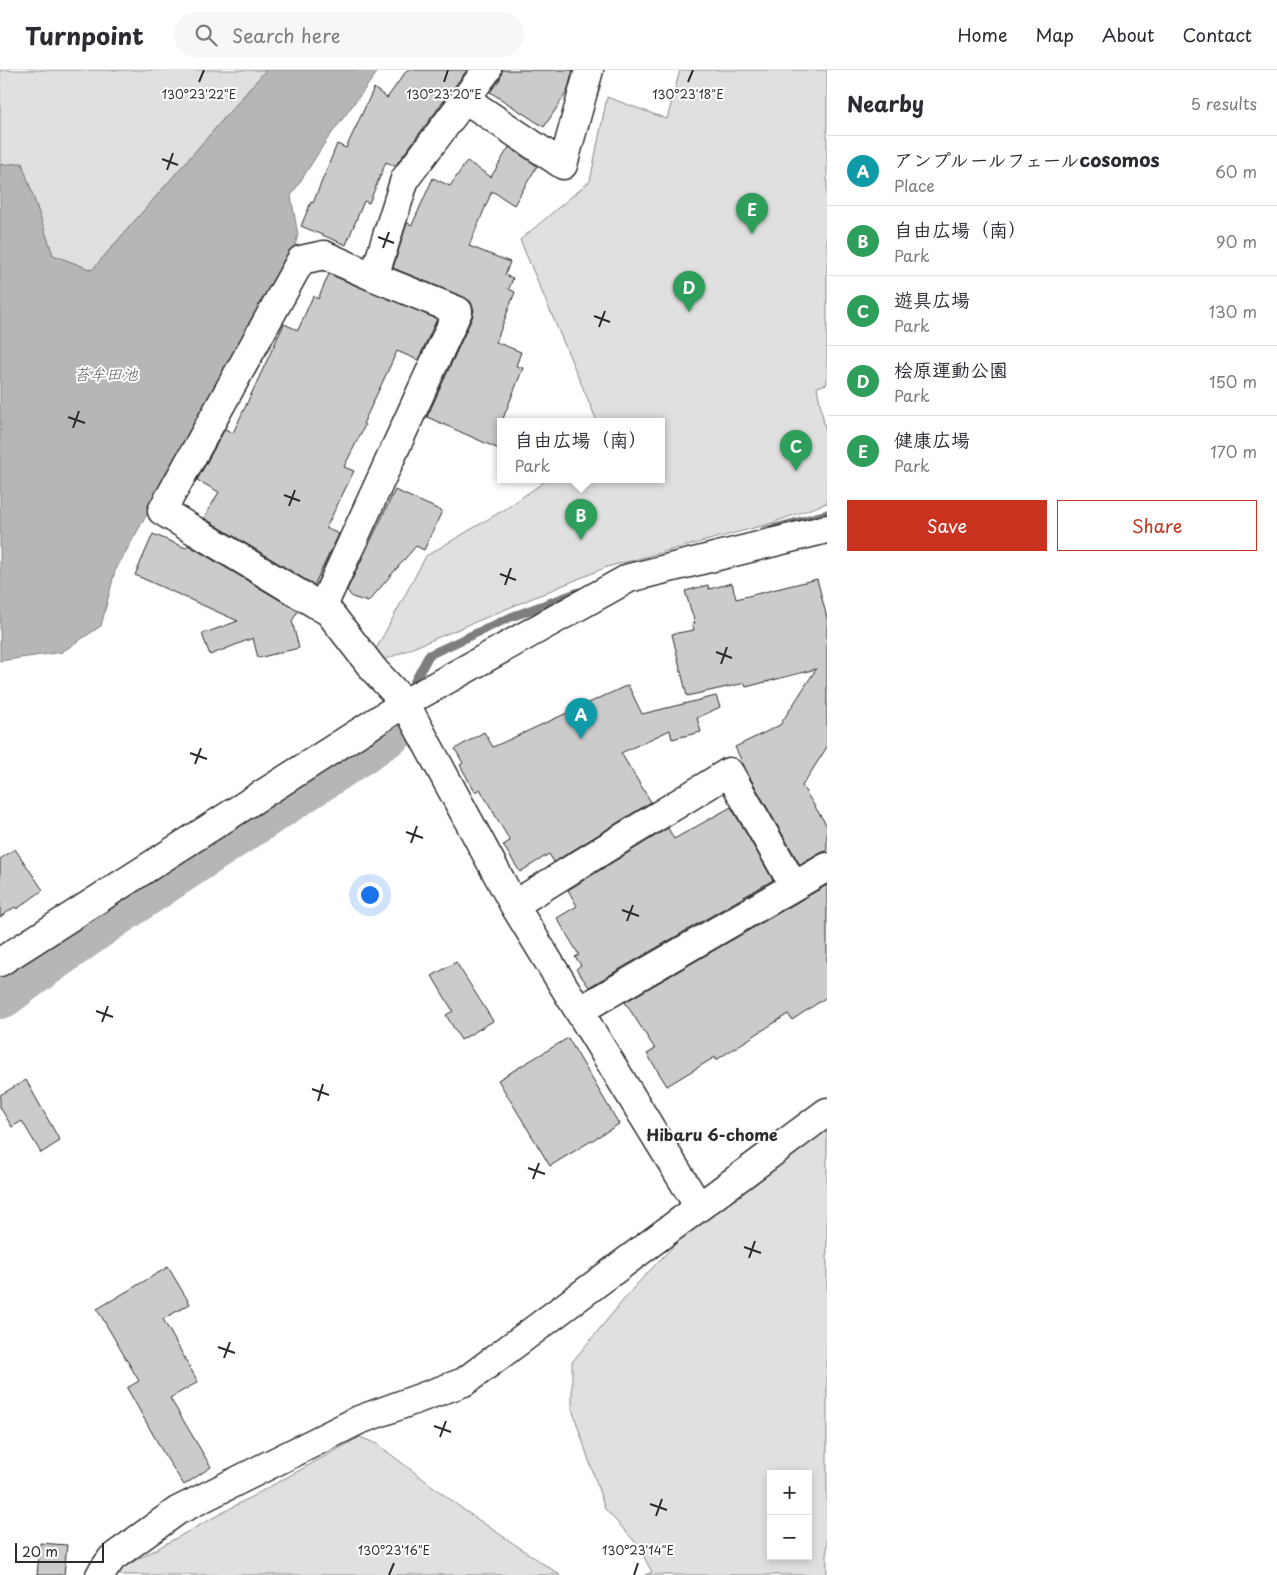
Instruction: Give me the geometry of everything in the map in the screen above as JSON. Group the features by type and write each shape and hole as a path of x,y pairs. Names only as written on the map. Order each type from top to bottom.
{"street":[{"path":"374,277 405,179 487,70"},
{"path":"465,100 564,165 588,70"},
{"path":"322,608 458,312 324,255 301,260 162,511 322,608 329,612 374,670 405,702 514,905 699,1207"},
{"path":"0,962 405,702 629,578 827,529"},
{"path":"514,905 729,772 794,886"},
{"path":"579,1011 827,867"},
{"path":"100,1575 112,1558 177,1511 359,1420 464,1382 827,1112"}],"shaded area":[{"path":"0,70 266,70 92,270 53,255 22,163 0,165"},
{"path":"680,70 827,70 827,384 817,387 827,439 827,503 769,524 607,567 384,660 375,651 426,556 507,508 542,483 665,483 665,418 596,418 520,240 590,181 607,97 667,119"},
{"path":"827,1128 827,1575 645,1575 652,1572 637,1544 605,1509 572,1409 572,1362 636,1285 685,1234"},
{"path":"360,1437 377,1444 464,1510 560,1575 115,1575 120,1569"}],"water":[{"name":"苔牟田池","path":"266,70 379,70 326,141 291,196 298,235 292,256 115,571 101,626 62,652 0,661 0,165 22,163 53,255 92,270"}],"building":[{"path":"407,70 467,70 395,166 386,162 369,203 364,201 346,245 301,226 311,202 313,203 337,144 346,148 374,88 387,98"},
{"path":"502,70 573,70 567,92 544,127 490,92 500,79"},
{"path":"509,147 537,166 514,205 492,191 469,246 510,262 505,275 513,278 509,289 515,292 496,342 521,352 516,366 523,368 503,418 497,418 497,448 427,417 472,318 474,310 471,302 464,297 393,268 407,223 412,225 433,178 450,186 467,161 491,177"},
{"path":"329,274 437,319 418,360 397,351 363,424 365,425 344,467 354,471 326,528 339,534 314,585 204,518 219,492 197,480 225,429 233,433 284,324 298,330 313,296 318,299"},
{"path":"395,490 442,511 424,550 416,546 368,602 352,597 347,590"},
{"path":"153,534 186,548 188,545 298,611 292,621 299,648 258,658 253,638 210,655 202,634 238,621 135,575"},
{"path":"817,579 827,618 827,747 802,786 827,826 827,851 819,853 800,865 749,776 735,747 780,725 816,669 746,687 745,683 687,696 672,634 694,630 692,624 695,623 685,591 708,585 709,589 732,583 736,599"},
{"path":"628,685 642,714 716,696 720,707 697,718 701,732 672,739 670,730 621,753 651,802 554,862 549,854 520,872 503,845 510,841 480,789 475,792 460,765 463,763 455,749 484,732 493,747"},
{"path":"731,807 773,880 589,987 576,969 581,965 575,957 579,955 557,918 577,906 568,890 668,828 674,839"},
{"path":"15,849 43,890 17,909 15,907 0,917 0,859"},
{"path":"827,885 827,997 792,1020 788,1014 716,1060 715,1057 667,1086 647,1054 655,1049 625,1002"},
{"path":"456,962 493,1021 461,1040 446,1015 453,1011 432,976"},
{"path":"568,1038 619,1124 550,1166 498,1080"},
{"path":"26,1080 60,1141 41,1153 22,1121 12,1127 0,1107 0,1095"},
{"path":"168,1267 190,1304 163,1319 198,1382 170,1398 211,1467 184,1485 164,1454 127,1388 139,1381 97,1309"},
{"path":"40,1543 67,1545 64,1575 37,1575"}],"waterway":[{"path":"764,531 827,514"},
{"path":"409,692 429,655 511,617 579,592"},
{"path":"0,992 137,895 389,728"}],"place":[{"name":"健康広場","path":"752,234"},
{"name":"桧原運動公園","path":"689,312"},
{"name":"遊具広場","path":"796,471"},
{"name":"自由広場（南）","path":"581,540"},
{"name":"アンプルールフェールcosomos","path":"581,739"}],"district":[{"name":"Hibaru 6-chome","path":"712,1135"}]}
